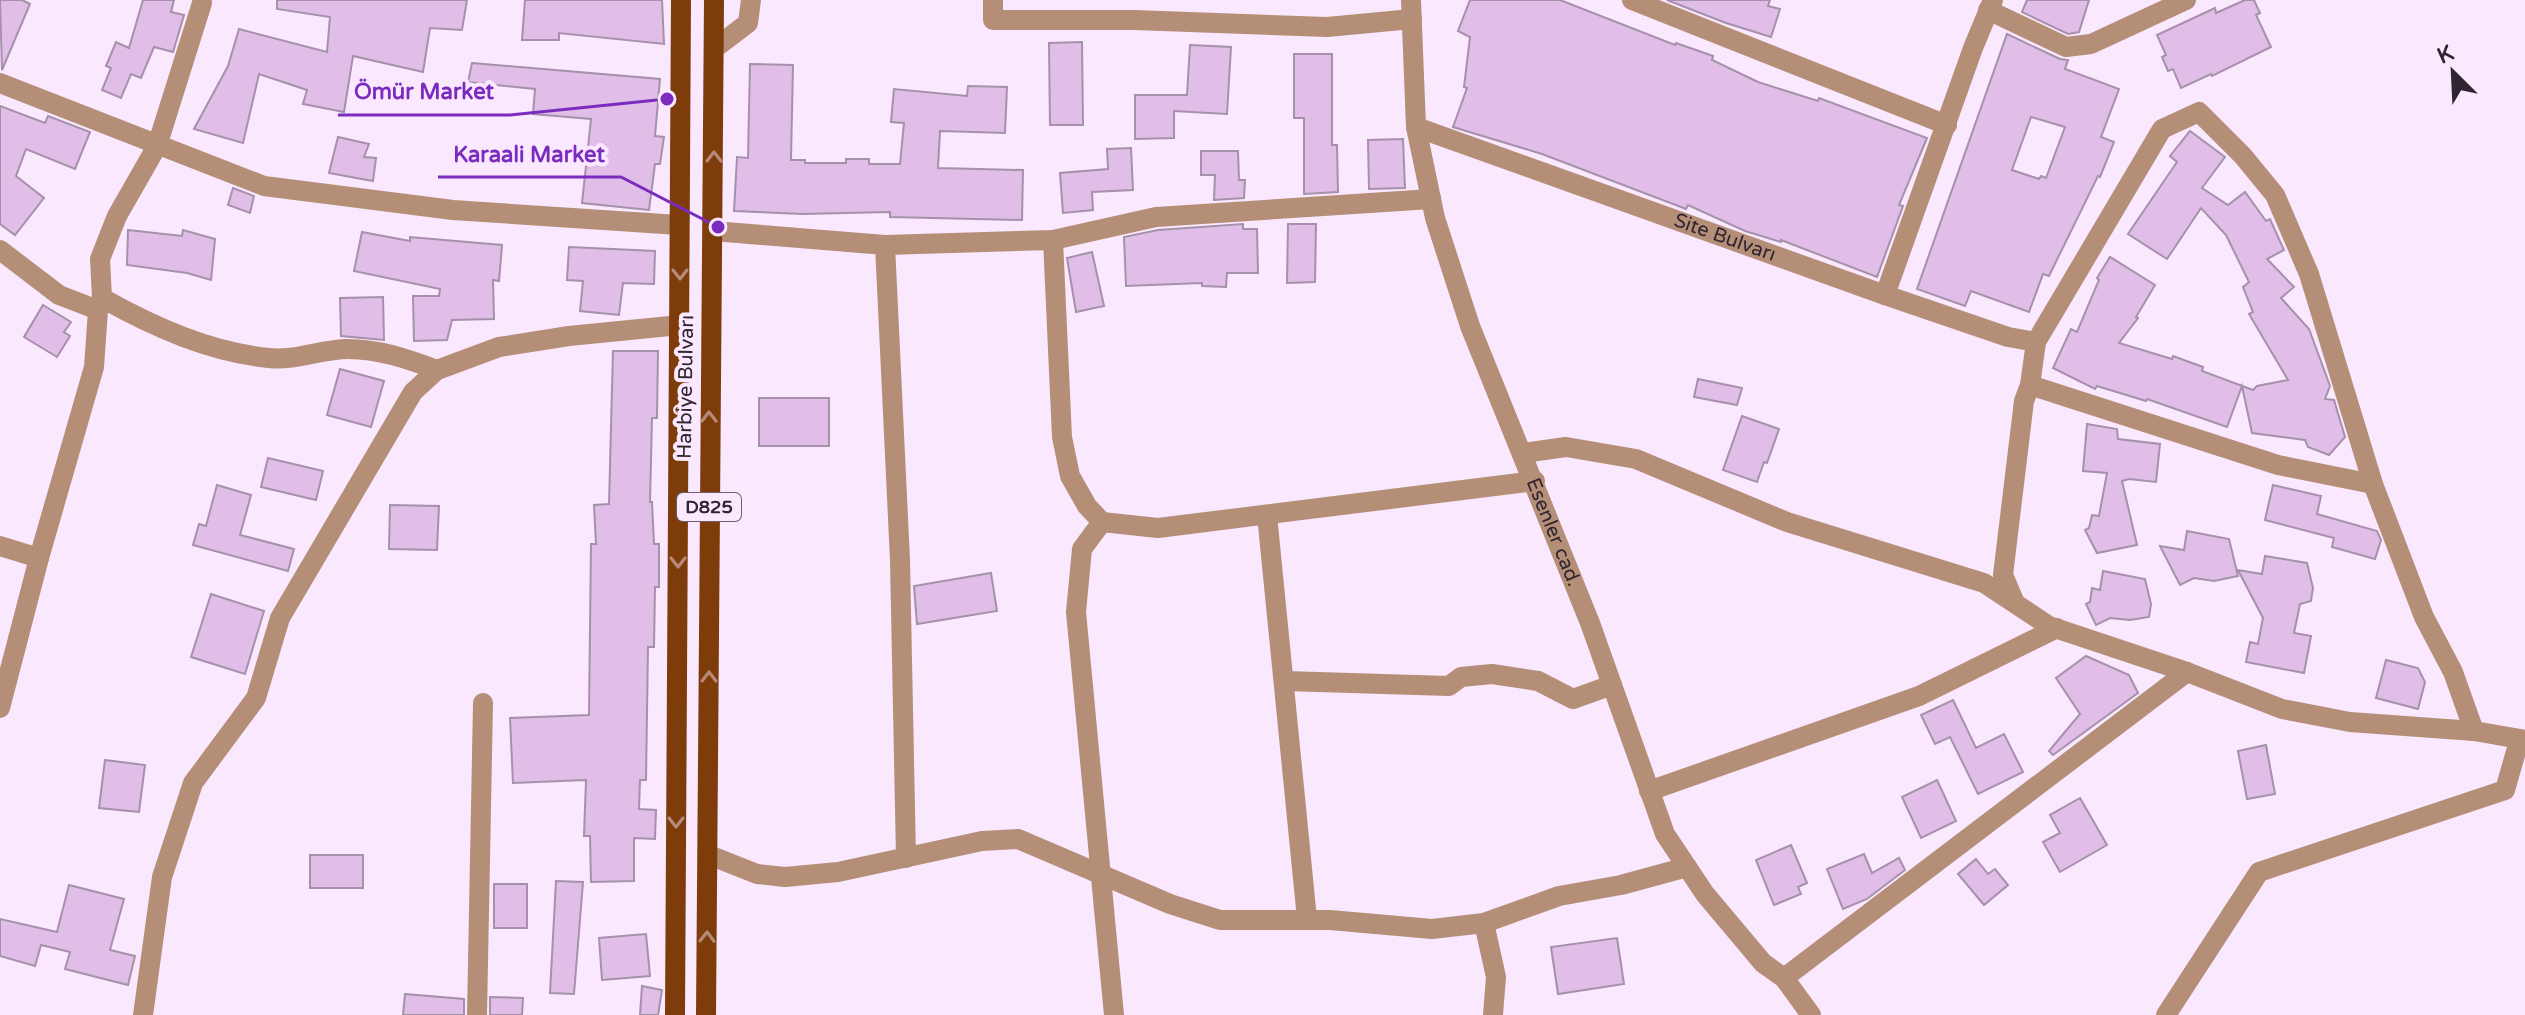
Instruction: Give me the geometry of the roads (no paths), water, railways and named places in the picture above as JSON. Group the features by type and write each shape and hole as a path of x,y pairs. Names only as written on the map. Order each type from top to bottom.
{"main road":[{"name":"Harbiye Bulvarı","path":"675,1015 681,0"},
{"name":"Harbiye Bulvarı","path":"706,1015 714,0"}],"street":[{"path":"715,48 748,23 751,0"},
{"path":"993,0 993,20 1134,20 1327,27 1412,10"},
{"path":"1632,0 1947,125"},
{"path":"1885,295 1990,5 2066,47 2091,44 2186,0"},
{"path":"0,708 94,367 100,304 100,259 117,216 157,146 202,3"},
{"name":"Esenler cad.","path":"1412,10 1416,127 1431,199 1470,326 1535,481 1665,834 1705,894 1763,963 1784,978 1811,1015"},
{"path":"0,83 264,186 453,210 679,225"},
{"path":"2015,603 2003,575 2024,401 2030,385 2036,342 2162,129 2199,112 2243,156 2275,195 2309,274 2373,484 2424,617 2453,672 2474,731"},
{"name":"Site Bulvarı","path":"1416,127 1885,295 2008,337 2036,342"},
{"path":"713,231 885,245 1053,240 1156,217 1431,199"},
{"path":"1053,240 1062,437 1070,476 1087,506 1102,522 1158,528 1535,481"},
{"path":"885,245 900,560 906,858"},
{"path":"0,250 59,295 100,304 194,342 271,359 348,349 394,354 437,370"},
{"path":"143,1015 162,877 193,783 256,698 280,618 413,392 437,370 499,347 569,336 680,325"},
{"path":"2030,385 2278,465 2373,484"},
{"path":"1523,453 1566,447 1636,459 1787,522 1984,583 2057,628 2187,672 2282,709 2350,722 2474,731 2522,740 2505,790 2259,872 2166,1015"},
{"path":"1267,515 1307,919"},
{"path":"1102,522 1082,549 1076,612 1114,1015"},
{"path":"0,546 39,558"},
{"path":"1649,791 1919,696 2057,628"},
{"path":"1784,978 2187,672"},
{"path":"1285,681 1449,686 1461,677 1492,674 1538,681 1573,699 1612,685"},
{"path":"477,1015 483,703"},
{"path":"709,855 757,874 785,877 838,872 982,841 1018,839 1170,904 1220,920 1307,919 1432,929 1484,923 1559,896 1621,885 1687,867"},
{"path":"1484,923 1496,977 1493,1015"}],"place":[{"name":"Ömür Market","path":"667,99"},
{"name":"Karaali Market","path":"718,227"}]}
